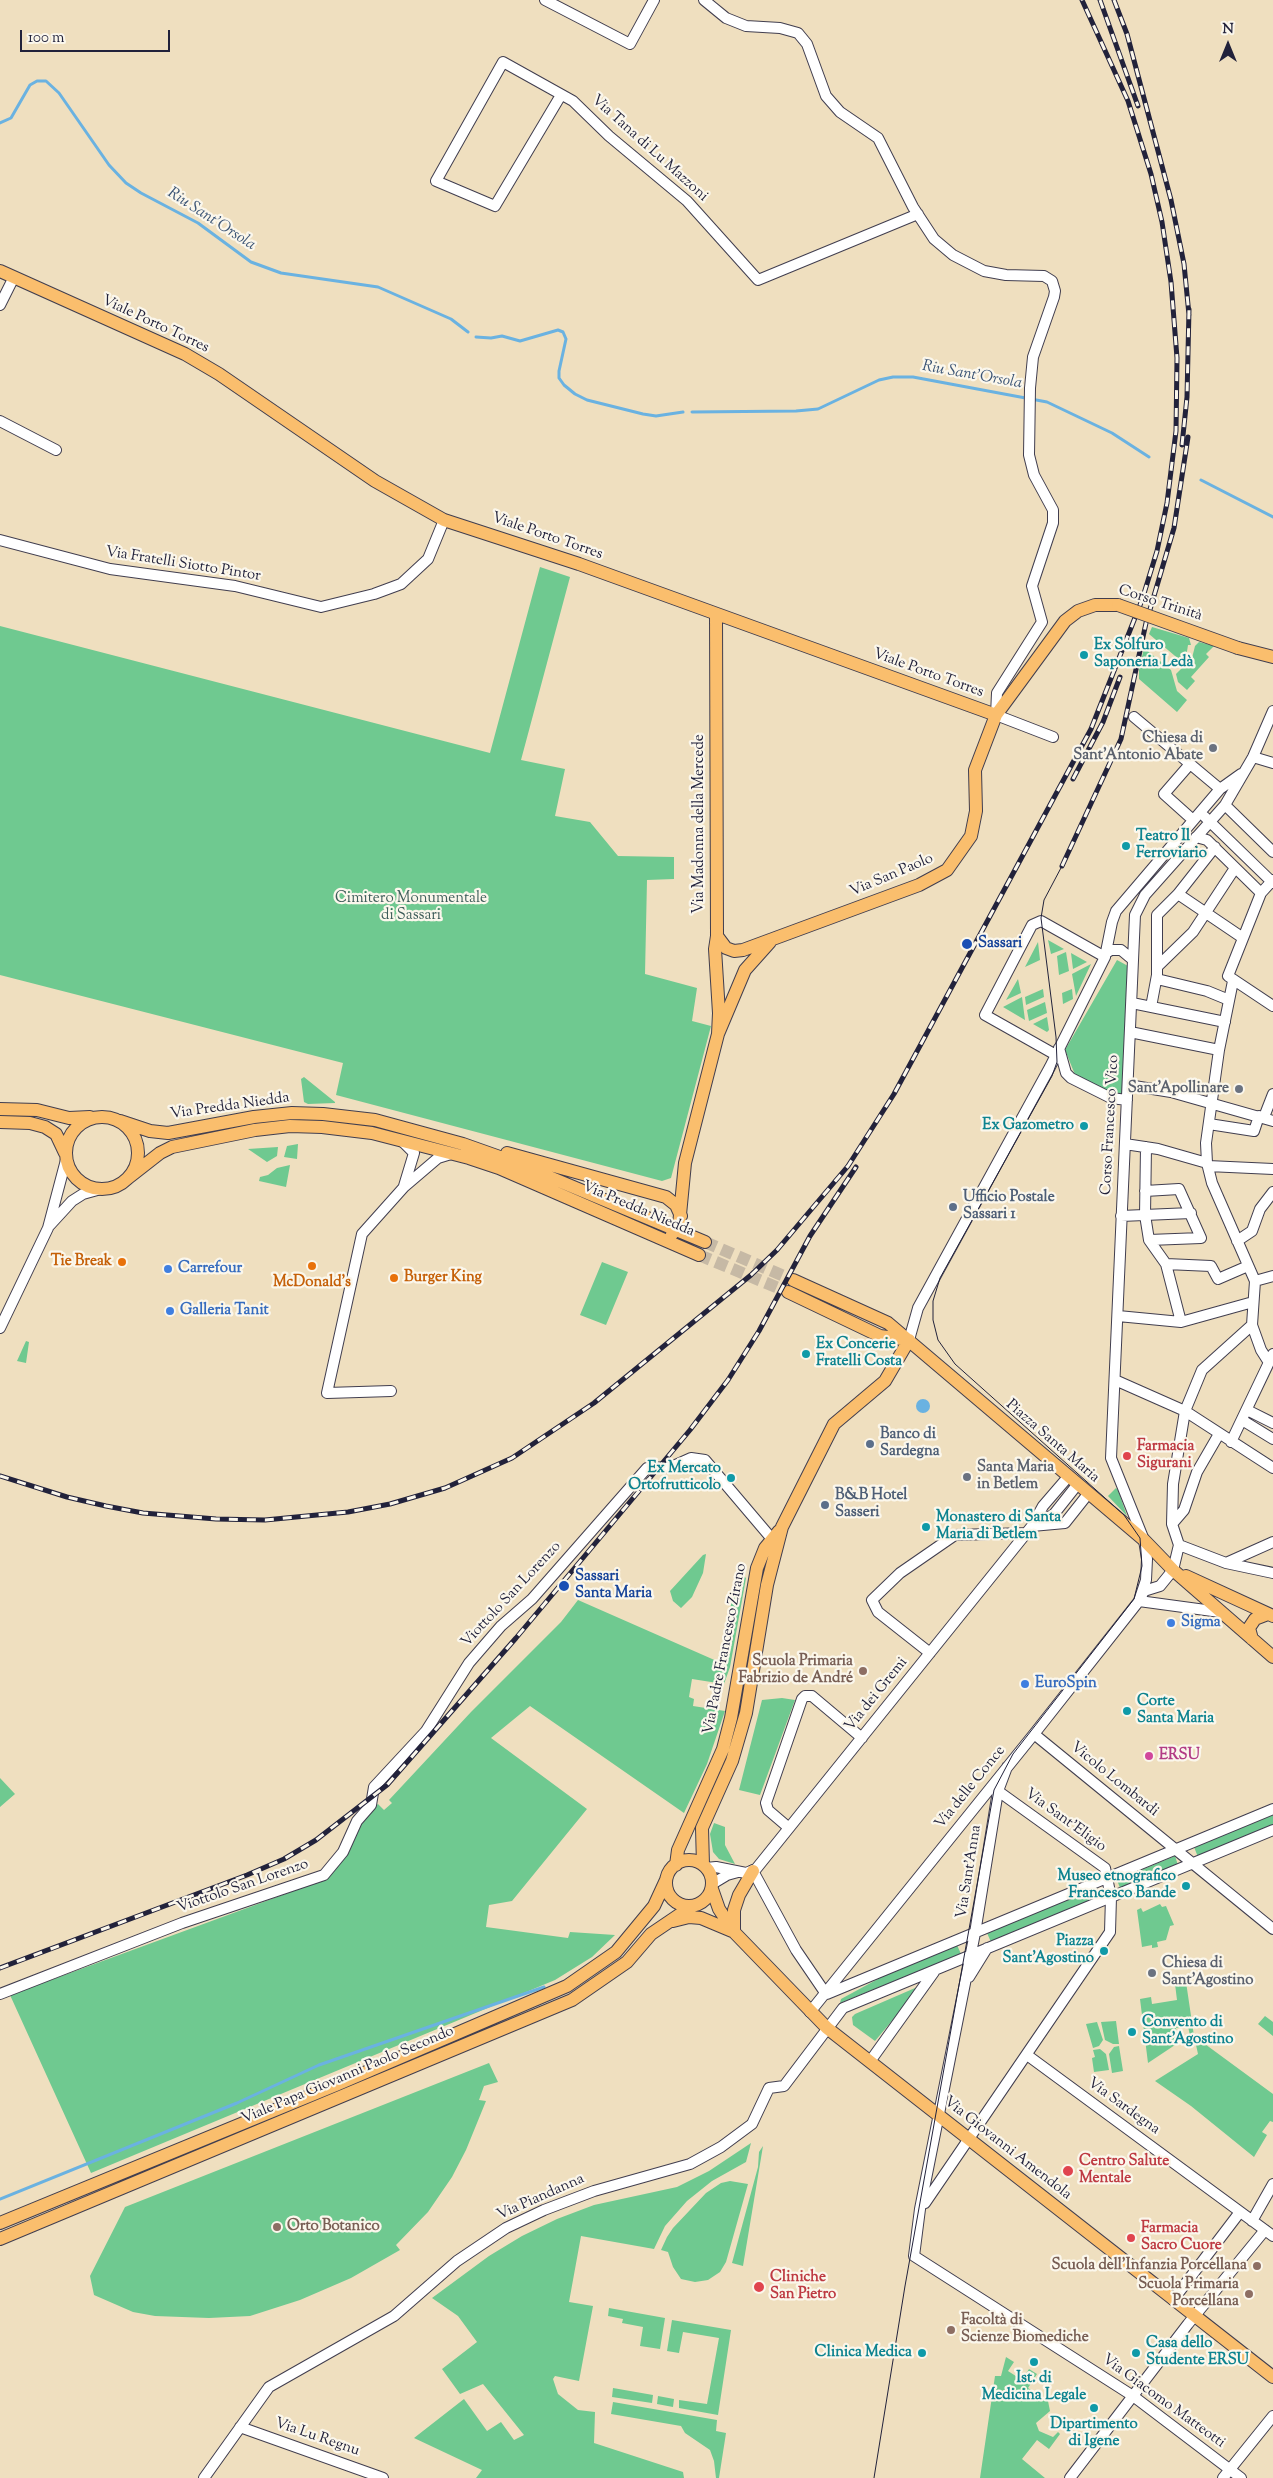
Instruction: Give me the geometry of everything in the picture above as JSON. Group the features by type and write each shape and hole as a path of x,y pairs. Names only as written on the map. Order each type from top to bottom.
{"main road":[{"name":"Viale Porto Torres","path":"0,262 63,300"},
{"name":"Viale Porto Torres","path":"0,271 14,279 184,354 219,374 375,481 444,520 560,558 996,715"},
{"name":"Corso Trinità","path":"996,715 1071,616 1096,604 1118,605 1238,648 1273,658"},
{"name":"Via Madonna della Mercede","path":"716,614 717,936 715,957 719,1012 718,1034"},
{"name":"Via San Paolo","path":"717,936 722,945 734,951 776,938 919,885 953,864 972,836 976,811 975,770 996,715"},
{"name":"Via San Paolo","path":"676,1230 680,1215 685,1163 718,1034 729,1004 745,970 752,960 776,938"},
{"path":"0,1108 37,1110 69,1118 109,1117 120,1121 135,1137 138,1148 134,1169 128,1178 120,1184 101,1190 89,1187 78,1181 70,1172 56,1134 45,1126 36,1124 0,1122"},
{"name":"Via Predda Niedda","path":"120,1121 150,1131 168,1133 254,1116 292,1113 323,1114 375,1120 463,1144 511,1154 666,1197 676,1205 685,1228 702,1241 463,1144"},
{"path":"66,1157 67,1143 74,1129 87,1120 98,1117"},
{"name":"Via Predda Niedda","path":"128,1178 160,1153 172,1147 255,1130 290,1126 322,1127 372,1133 499,1168 699,1254"},
{"name":"Via San Paolo","path":"651,1192 662,1192 674,1186 685,1163"},
{"path":"657,1236 670,1235 676,1230"},
{"path":"794,1280 888,1323 909,1340"},
{"path":"788,1292 878,1336 909,1340"},
{"name":"Piazza Santa Maria","path":"909,1340 1072,1481 1144,1540 1173,1570 1273,1657"},
{"name":"Via Padre Francesco Zirano","path":"707,1863 700,1843 702,1828 730,1766 746,1713 767,1585 782,1527 834,1424 885,1381 909,1340"},
{"name":"Via Padre Francesco Zirano","path":"676,1865 678,1850 723,1749 731,1718 757,1568 765,1548 782,1527"},
{"path":"1173,1570 1270,1615"},
{"path":"1252,1639 1249,1628 1255,1618 1270,1615"},
{"path":"690,1860 707,1863 712,1886 704,1901 688,1906 673,1900 666,1887 666,1880 670,1871 676,1865 690,1860"},
{"path":"734,1932 734,1910 739,1895 753,1871"},
{"name":"Viale Papa Giovanni Paolo Secondo","path":"0,2223 336,2085 567,1986 616,1952 654,1906 666,1880"},
{"name":"Via Giovanni Amendola","path":"712,1886 719,1909 734,1932 827,2028 871,2060 967,2138 1273,2377"},
{"name":"Via Giovanni Amendola","path":"688,1906 701,1918 734,1932"},
{"name":"Viale Papa Giovanni Paolo Secondo","path":"0,2239 572,2000 627,1962 651,1934 682,1913 688,1906"},
{"path":"668,1922 689,1917 701,1918"}],"street":[{"path":"545,0 630,44 654,0"},
{"path":"704,0 726,18 746,26 780,28 798,33 807,44 826,96 840,112 878,138 918,214 934,239 972,267 993,273 1044,276 1052,281 1055,291 1054,297 1033,357 1030,388 1029,455 1034,475 1052,510 1053,523 1032,586 1042,622 997,693 996,715"},
{"name":"Via Tana di Lu Mazzoni","path":"562,95 495,206 436,181 503,62 573,101 609,136 687,201 758,280 918,214"},
{"path":"0,305 14,279"},
{"path":"0,421 56,450"},
{"name":"Via Fratelli Siotto Pintor","path":"0,540 110,569 235,586 321,607 374,594 400,584 428,559 444,520"},
{"path":"909,1340 918,1308 1050,1067 1106,955 1116,911 1220,789 1242,773 1253,757 1273,711"},
{"name":"Viale Porto Torres","path":"996,715 1053,737"},
{"path":"1134,717 1220,789"},
{"path":"1253,757 1273,763"},
{"path":"1190,764 1164,794 1197,816 1210,822 1273,882 1261,893 1228,976 1273,1006"},
{"name":"Corso Francesco Vico","path":"1144,1540 1111,1458 1132,1003 1133,928 1138,906 1145,895 1225,805 1242,773"},
{"path":"1225,805 1273,852"},
{"path":"1196,837 1207,840 1261,893"},
{"path":"1150,1007 1157,979 1157,915 1178,894 1215,847"},
{"path":"1157,967 1193,932 1235,868"},
{"path":"1178,894 1243,938"},
{"path":"1106,955 1041,922 1032,925 985,1015 1057,1052 1066,1073 1071,1078 1111,1098 1127,1100"},
{"path":"1106,955 1111,950 1121,950 1132,960"},
{"path":"1157,979 1207,990 1229,1000"},
{"path":"1231,1442 1270,1365 1261,1350 1252,1325 1255,1281 1212,1183 1208,1164 1206,1143 1208,1124 1219,1050 1233,981"},
{"path":"1132,1003 1225,1022"},
{"path":"1130,1032 1219,1050"},
{"path":"1128,1085 1171,1092 1265,1118"},
{"path":"1208,1124 1254,1130 1265,1118 1273,1094"},
{"path":"400,1140 414,1153 404,1187"},
{"path":"1125,1144 1146,1147 1208,1164 1273,1169"},
{"path":"1146,1147 1145,1215 1149,1240 1166,1264 1181,1322"},
{"path":"391,1391 327,1393 362,1234 404,1187 438,1158 452,1154"},
{"path":"0,1328 48,1228 66,1157"},
{"path":"1145,1191 1179,1189 1201,1238 1149,1240"},
{"path":"48,1228 72,1201 83,1194 101,1190"},
{"path":"1237,1240 1252,1231 1260,1209 1273,1192"},
{"path":"1121,1216 1190,1213"},
{"path":"1166,1264 1211,1266 1218,1280 1248,1266"},
{"path":"1255,1281 1273,1276"},
{"path":"1118,1316 1181,1322 1253,1302"},
{"path":"1139,1601 1144,1591 1160,1586 1173,1570 1179,1545 1172,1524 1173,1484 1186,1411 1202,1370 1252,1325"},
{"path":"1115,1380 1186,1411 1273,1468"},
{"path":"1244,1415 1273,1423"},
{"path":"1244,1415 1273,1439"},
{"path":"1172,1524 1184,1510 1197,1472 1219,1434"},
{"name":"Viottolo San Lorenzo","path":"0,1994 182,1923 324,1875 343,1852 358,1822 370,1805 374,1787 426,1731 469,1663 501,1626 532,1599 644,1470 651,1467 667,1468 696,1458 708,1462 772,1539"},
{"name":"Via dei Gremi","path":"753,1871 1030,1530 1054,1514 1072,1481"},
{"path":"930,1653 878,1612 872,1600 900,1573 955,1535 1030,1530 1065,1523 1088,1494"},
{"path":"1139,1601 1146,1580 1147,1559 1144,1540"},
{"path":"1226,1563 1273,1542"},
{"path":"1179,1545 1226,1563 1273,1573"},
{"path":"1139,1601 1220,1612"},
{"name":"Via delle Conce","path":"810,2012 1139,1601"},
{"path":"789,1828 768,1810 766,1803 802,1699 806,1696 812,1696 862,1738"},
{"name":"Vicolo Lombardi","path":"1034,1734 1273,1929"},
{"name":"Via Sant'Anna","path":"914,2256 920,2209 940,2116 970,1955 978,1932 998,1792 1008,1767"},
{"name":"Via Sant'Eligio","path":"998,1792 1105,1868 1108,1878"},
{"path":"712,1886 727,1875 753,1871 796,1950 826,1994 1273,1809"},
{"path":"827,2028 843,2008 935,1972 970,1955 1273,1830"},
{"path":"707,1863 739,1872"},
{"path":"920,2209 967,2138 1027,2056 1110,1932 1111,1897 1108,1878"},
{"path":"978,1932 987,1948"},
{"name":"Via Sant'Anna","path":"965,1983 987,1948"},
{"path":"871,2060 935,1972"},
{"name":"Via Piandanna","path":"204,2478 269,2387 394,2316 457,2261 506,2228 544,2210 594,2191 690,2164 721,2147 752,2124 769,2088 784,2086 827,2028"},
{"name":"Via Sardegna","path":"1027,2056 1269,2233"},
{"path":"1252,2221 1273,2184"},
{"path":"1173,2300 1240,2212"},
{"path":"1070,2478 1194,2317 1269,2233"},
{"name":"Via Giacomo Matteotti","path":"914,2256 1133,2396 1241,2478"},
{"path":"1223,2478 1273,2416"},
{"name":"Via Lu Regnu","path":"240,2427 383,2478"}],"green space":[{"name":"Cimitero Monumentale di Sassari","path":"540,567 570,577 521,760 565,769 555,816 590,822 618,856 674,857 674,879 647,880 645,974 697,988 692,1021 711,1026 671,1178 662,1181 336,1095 343,1063 0,975 0,626 490,753"},
{"path":"1152,627 1189,638 1191,645 1188,645 1186,658 1181,661 1149,634"},
{"path":"1199,642 1214,646 1206,654 1209,657 1191,677 1195,681 1187,690 1178,682 1176,674 1192,658 1195,646"},
{"path":"1144,648 1171,670 1177,691 1187,700 1177,712 1139,679"},
{"path":"1048,940 1064,949 1051,954"},
{"path":"1038,942 1040,960 1025,967"},
{"path":"1066,952 1069,971 1059,975 1057,956"},
{"path":"1071,953 1087,962 1073,969"},
{"path":"1117,960 1128,966 1122,1095 1105,1093 1076,1077 1065,1050"},
{"path":"1091,964 1076,996 1072,974"},
{"path":"1018,979 1021,993 1006,1000"},
{"path":"1043,989 1044,997 1026,1005 1025,997"},
{"path":"1072,989 1073,999 1063,1004 1062,993"},
{"path":"1022,997 1025,1020 1003,1007"},
{"path":"1045,1002 1047,1013 1029,1021 1027,1010"},
{"path":"1047,1017 1049,1030 1047,1032 1033,1024"},
{"path":"304,1077 335,1103 308,1104 304,1102 301,1079"},
{"path":"298,1144 297,1159 284,1157 287,1146"},
{"path":"278,1147 277,1156 267,1162 248,1149"},
{"path":"290,1165 286,1187 259,1181 260,1177 268,1175 277,1168"},
{"path":"602,1262 628,1272 606,1325 580,1315"},
{"path":"26,1341 29,1342 26,1363 17,1361"},
{"path":"1116,1488 1118,1490 1127,1516 1108,1496"},
{"path":"706,1554 703,1573 692,1597 681,1608 673,1601 670,1591"},
{"path":"738,1571 746,1578 730,1667 724,1684 692,1679 689,1697 694,1699 693,1706 725,1711 707,1764 684,1813 530,1706 491,1738 587,1809 512,1901 489,1905 486,1927 568,1938 570,1932 615,1935 592,1957 555,1980 91,2173 10,1995 326,1879 357,1821 378,1804 384,1810 392,1803 389,1800 471,1712 561,1622 578,1600 719,1662"},
{"path":"782,1698 795,1700 760,1795 739,1790 762,1700"},
{"path":"0,1778 15,1794 0,1807"},
{"path":"1273,1815 1273,1826 1198,1857 1194,1847"},
{"path":"714,1823 725,1827 725,1845 735,1864 719,1859 713,1852 710,1834"},
{"path":"1175,1856 1178,1865 1120,1888 1117,1880"},
{"path":"1097,1888 1101,1897 991,1942 987,1933"},
{"path":"1160,1904 1162,1907 1166,1906 1174,1925 1170,1926 1166,1940 1157,1942 1158,1947 1152,1948 1152,1945 1142,1947 1137,1910 1141,1908 1143,1912"},
{"path":"957,1945 961,1954 840,2003 841,1999 889,1973"},
{"path":"1186,1982 1194,2036 1190,2036 1188,2026 1176,2028 1178,2043 1148,2063 1140,1999 1151,1997 1152,2004 1177,2000 1175,1984"},
{"path":"922,1985 875,2041 853,2025 852,2017 855,2014"},
{"path":"1265,2016 1273,2022 1273,2036 1258,2024"},
{"path":"1116,2021 1119,2044 1113,2044 1105,2040 1101,2022"},
{"path":"1097,2022 1103,2040 1099,2046 1093,2048 1086,2024"},
{"path":"1194,2036 1273,2094 1273,2122 1270,2121 1262,2132 1267,2135 1254,2157 1191,2106 1155,2081 1198,2054"},
{"path":"1119,2046 1123,2071 1112,2073 1109,2054 1114,2047"},
{"path":"1100,2049 1106,2054 1109,2070 1094,2072 1092,2058 1095,2057 1093,2050"},
{"path":"489,2063 498,2082 484,2086 479,2100 486,2101 466,2150 452,2177 428,2212 396,2245 400,2250 351,2278 300,2300 250,2316 209,2318 155,2316 133,2312 94,2295 90,2276 125,2207"},
{"path":"751,2143 746,2162 712,2181 687,2201 665,2226 654,2249 581,2236 569,2302 593,2306 579,2381 555,2376 553,2379 558,2394 578,2410 595,2412 594,2443 683,2472 684,2478 476,2478 482,2470 414,2438 464,2399 487,2431 501,2422 514,2440 524,2435 483,2384 460,2394 442,2369 477,2342 458,2316 432,2298 489,2256 522,2236 557,2219 594,2205 677,2187 709,2171"},
{"path":"763,2146 743,2266 732,2263 758,2167 759,2152"},
{"path":"730,2181 748,2184 726,2262 720,2272 708,2280 695,2282 681,2279 673,2267 668,2252 661,2250 667,2237 706,2193 721,2183"},
{"path":"609,2308 665,2318 660,2349 640,2346 643,2327 622,2323 623,2319 608,2316"},
{"path":"672,2320 731,2330 718,2415 679,2408 679,2400 707,2404 719,2338 683,2332 679,2353 667,2351"},
{"path":"1006,2357 1014,2362 1008,2371 1022,2380 1029,2369 1037,2374 1028,2388 1048,2401 1050,2411 1036,2423 1039,2431 1053,2437 1058,2432 1060,2434 1049,2449 1037,2440 1022,2459 1045,2478 980,2478 995,2376 1001,2376"},
{"path":"613,2388 653,2395 652,2403 612,2397"},
{"path":"658,2396 674,2399 673,2407 657,2404"},
{"path":"613,2402 717,2420 716,2431 726,2433 719,2478 716,2478 714,2461 710,2450 685,2433 681,2426 611,2414"}],"water":[{"path":"920,1399 926,1399 930,1406 926,1413 920,1413 916,1409 916,1403"}],"waterway":[{"name":"Riu Sant'Orsola","path":"0,123 11,118 30,85 37,81 46,81 59,93 109,165 126,183 198,223 251,262 281,273 378,287 451,319 468,332"},
{"name":"Riu Sant'Orsola","path":"476,337 491,338 502,336 520,341 558,330 563,332 566,339 559,378 575,394 587,400 643,414 656,416 683,412"},
{"name":"Riu Sant'Orsola","path":"692,412 818,409 879,380 893,377 913,377 1047,402 1112,433 1149,457"},
{"name":"Riu Sant'Orsola","path":"1201,480 1273,517"},
{"path":"0,2199 237,2103 319,2065 544,1987"}],"tunnel":[{"path":"705,1242 793,1280"},
{"path":"699,1255 788,1292"}],"tram line":[{"path":"874,2478 905,2286 994,1790 1013,1754 1134,1599 1142,1566 1140,1538 1124,1515 955,1364 938,1340 933,1320 933,1301 940,1278 1052,1076 1057,1062 1056,1037 1041,918 1044,900 1062,866"}],"railway":[{"path":"0,1476 67,1497 106,1506 143,1513 216,1519 265,1520 348,1512 390,1504 445,1488 512,1458 594,1403 751,1275 777,1250 848,1166 894,1094 1091,729 1142,600 1157,551 1167,503 1176,431 1177,358 1171,282 1162,222 1151,174 1128,101 1082,0"},
{"path":"1100,0 1138,106"},
{"path":"1114,0 1127,34 1171,200 1184,264 1189,315"},
{"path":"1182,445 1187,397 1189,309"},
{"path":"1062,866 1121,739 1146,623 1174,528 1188,437"},
{"path":"1073,779 1103,722 1120,677"},
{"path":"0,1968 247,1875 284,1859 316,1840 387,1785 516,1638 690,1430 728,1380 759,1331 810,1236 856,1167"}],"place":[{"name":"Ex Solfuro Saponeria Ledà","path":"1084,655"},
{"name":"Chiesa di Sant'Antonio Abate","path":"1213,748"},
{"name":"Teatro Il Ferroviario","path":"1126,846"},
{"name":"Sassari","path":"967,944"},
{"name":"Sant'Apollinare","path":"1239,1089"},
{"name":"Ex Gazometro","path":"1084,1126"},
{"name":"Ufficio Postale Sassari 1","path":"953,1207"},
{"name":"Tie Break","path":"122,1262"},
{"name":"McDonald's","path":"312,1266"},
{"name":"Carrefour","path":"168,1269"},
{"name":"Burger King","path":"394,1278"},
{"name":"Galleria Tanit","path":"170,1311"},
{"name":"Ex Concerie Fratelli Costa","path":"806,1354"},
{"name":"Banco di Sardegna","path":"870,1444"},
{"name":"Farmacia Sigurani","path":"1127,1456"},
{"name":"Santa Maria in Betlem","path":"967,1477"},
{"name":"Ex Mercato Ortofrutticolo","path":"731,1478"},
{"name":"B&B Hotel Sasseri","path":"825,1505"},
{"name":"Monastero di Santa Maria di Betlem","path":"926,1527"},
{"name":"Sassari Santa Maria","path":"564,1586"},
{"name":"Sigma","path":"1171,1623"},
{"name":"Scuola Primaria Fabrizio de André","path":"863,1671"},
{"name":"EuroSpin","path":"1025,1684"},
{"name":"Corte Santa Maria","path":"1127,1711"},
{"name":"ERSU","path":"1149,1756"},
{"name":"Museo etnografico Francesco Bande","path":"1186,1886"},
{"name":"Piazza Sant'Agostino","path":"1104,1951"},
{"name":"Chiesa di Sant'Agostino","path":"1152,1973"},
{"name":"Convento di Sant'Agostino","path":"1132,2032"},
{"name":"Centro Salute Mentale","path":"1068,2171"},
{"name":"Orto Botanico","path":"277,2227"},
{"name":"Farmacia Sacro Cuore","path":"1131,2238"},
{"name":"Scuola dell'Infanzia Porcellana","path":"1257,2266"},
{"name":"Cliniche San Pietro","path":"759,2287"},
{"name":"Scuola Primaria Porcellana","path":"1249,2294"},
{"name":"Facoltà di Scienze Biomediche","path":"951,2330"},
{"name":"Clinica Medica","path":"922,2353"},
{"name":"Casa dello Studente ERSU","path":"1136,2353"},
{"name":"Ist. di Medicina Legale","path":"1034,2362"},
{"name":"Dipartimento di Igene","path":"1094,2408"}]}
